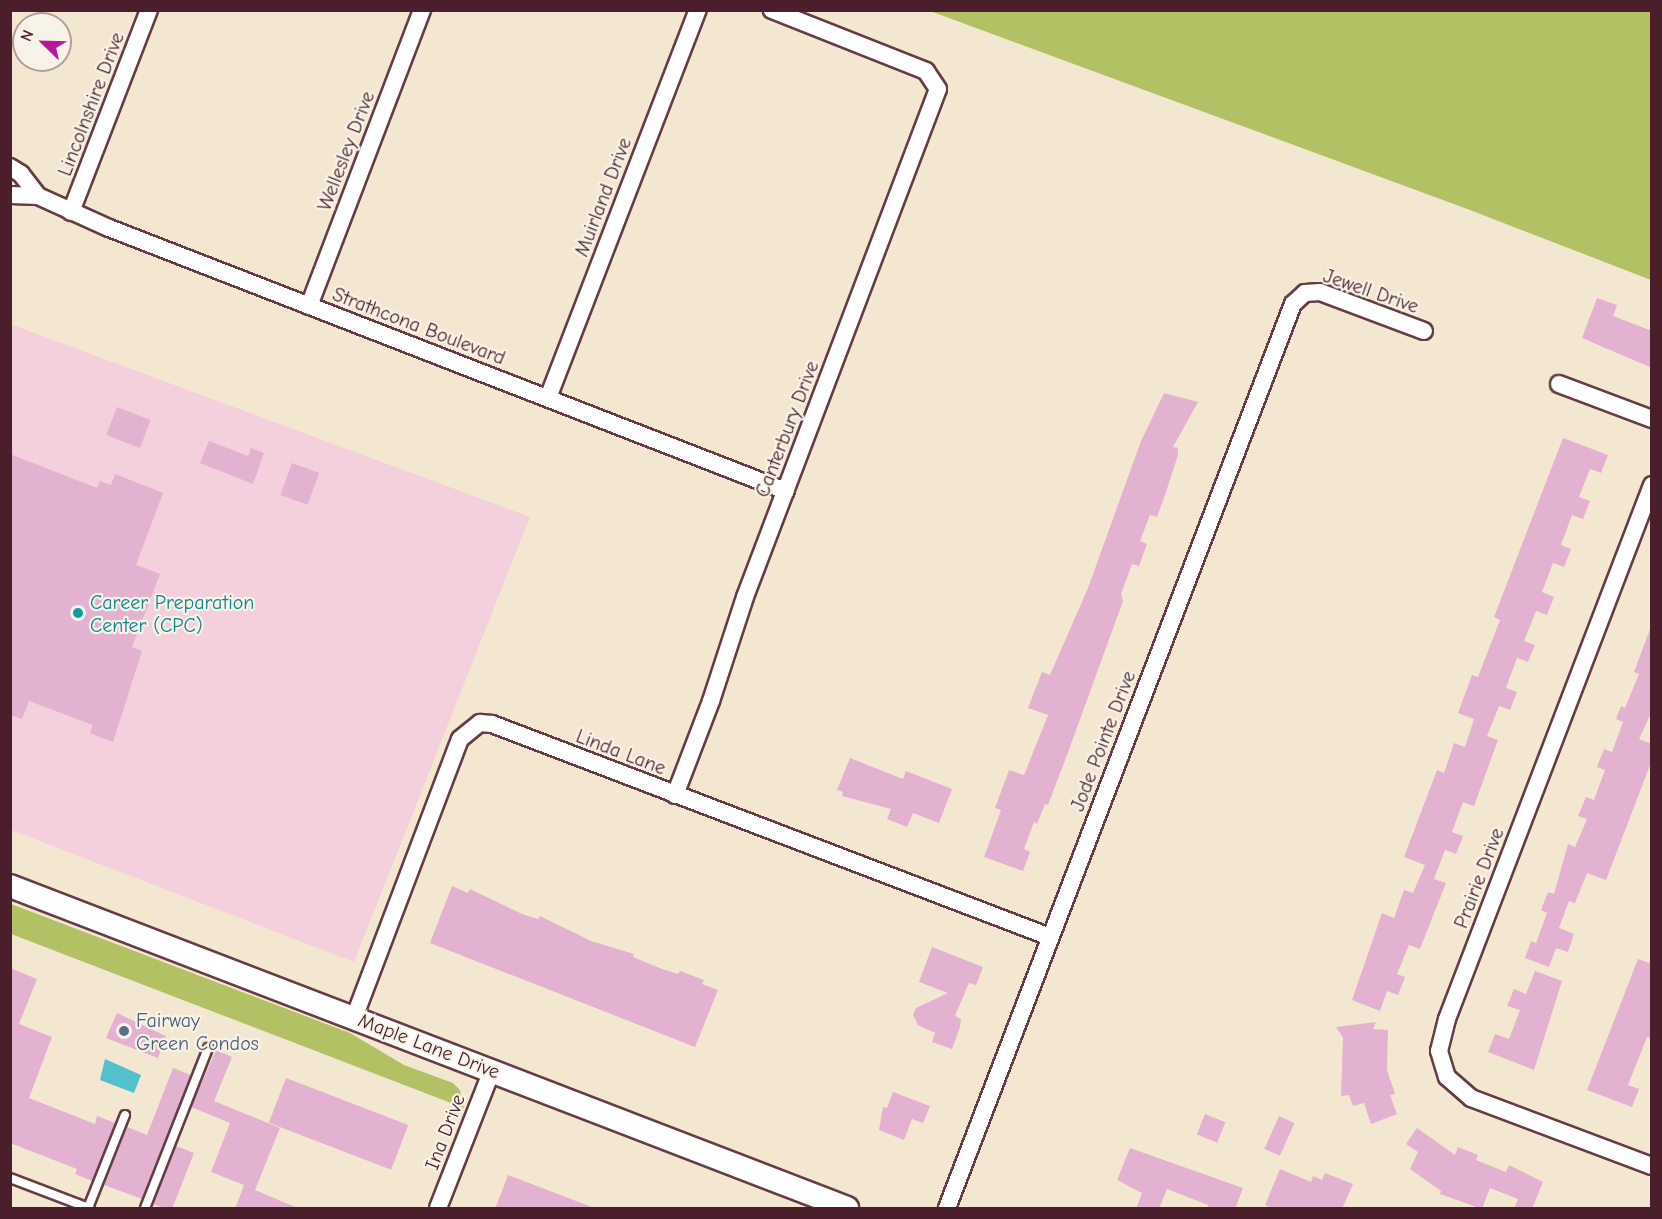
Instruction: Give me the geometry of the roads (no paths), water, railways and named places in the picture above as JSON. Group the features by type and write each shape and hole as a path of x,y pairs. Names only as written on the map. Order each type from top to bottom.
{"street":[{"name":"Lincolnshire Drive","path":"71,212 149,10"},
{"name":"Wellesley Drive","path":"309,306 422,10"},
{"name":"Muirland Drive","path":"548,398 698,10"},
{"name":"Canterbury Drive","path":"675,795 786,491 936,102 934,79 915,66 772,10"},
{"name":"Strathcona Boulevard","path":"10,167 21,174 38,196"},
{"name":"Strathcona Boulevard","path":"10,195 38,196 71,212 309,306 786,491"},
{"name":"Jewell Drive","path":"1305,293 1320,292 1424,331"},
{"name":"Jode Pointe Drive","path":"947,1209 1293,304 1305,293"},
{"path":"1558,384 1652,419"},
{"name":"Prairie Drive","path":"1652,485 1447,1019 1439,1051 1447,1077 1470,1098 1652,1166"},
{"name":"Linda Lane","path":"354,1018 460,739 468,729 480,723 492,724 1050,937"},
{"name":"Maple Lane Drive","path":"10,886 492,1070 847,1209"},
{"name":"Ina Drive","path":"438,1209 492,1070"}],"lane":[{"path":"145,1209 208,1048"},
{"path":"10,1178 89,1208 125,1115"}],"water":[{"path":"105,1059 141,1075 134,1093 100,1080"}],"place":[{"name":"Career Preparation Center (CPC)","path":"78,613"},
{"name":"Fairway Green Condos","path":"124,1031"}]}
